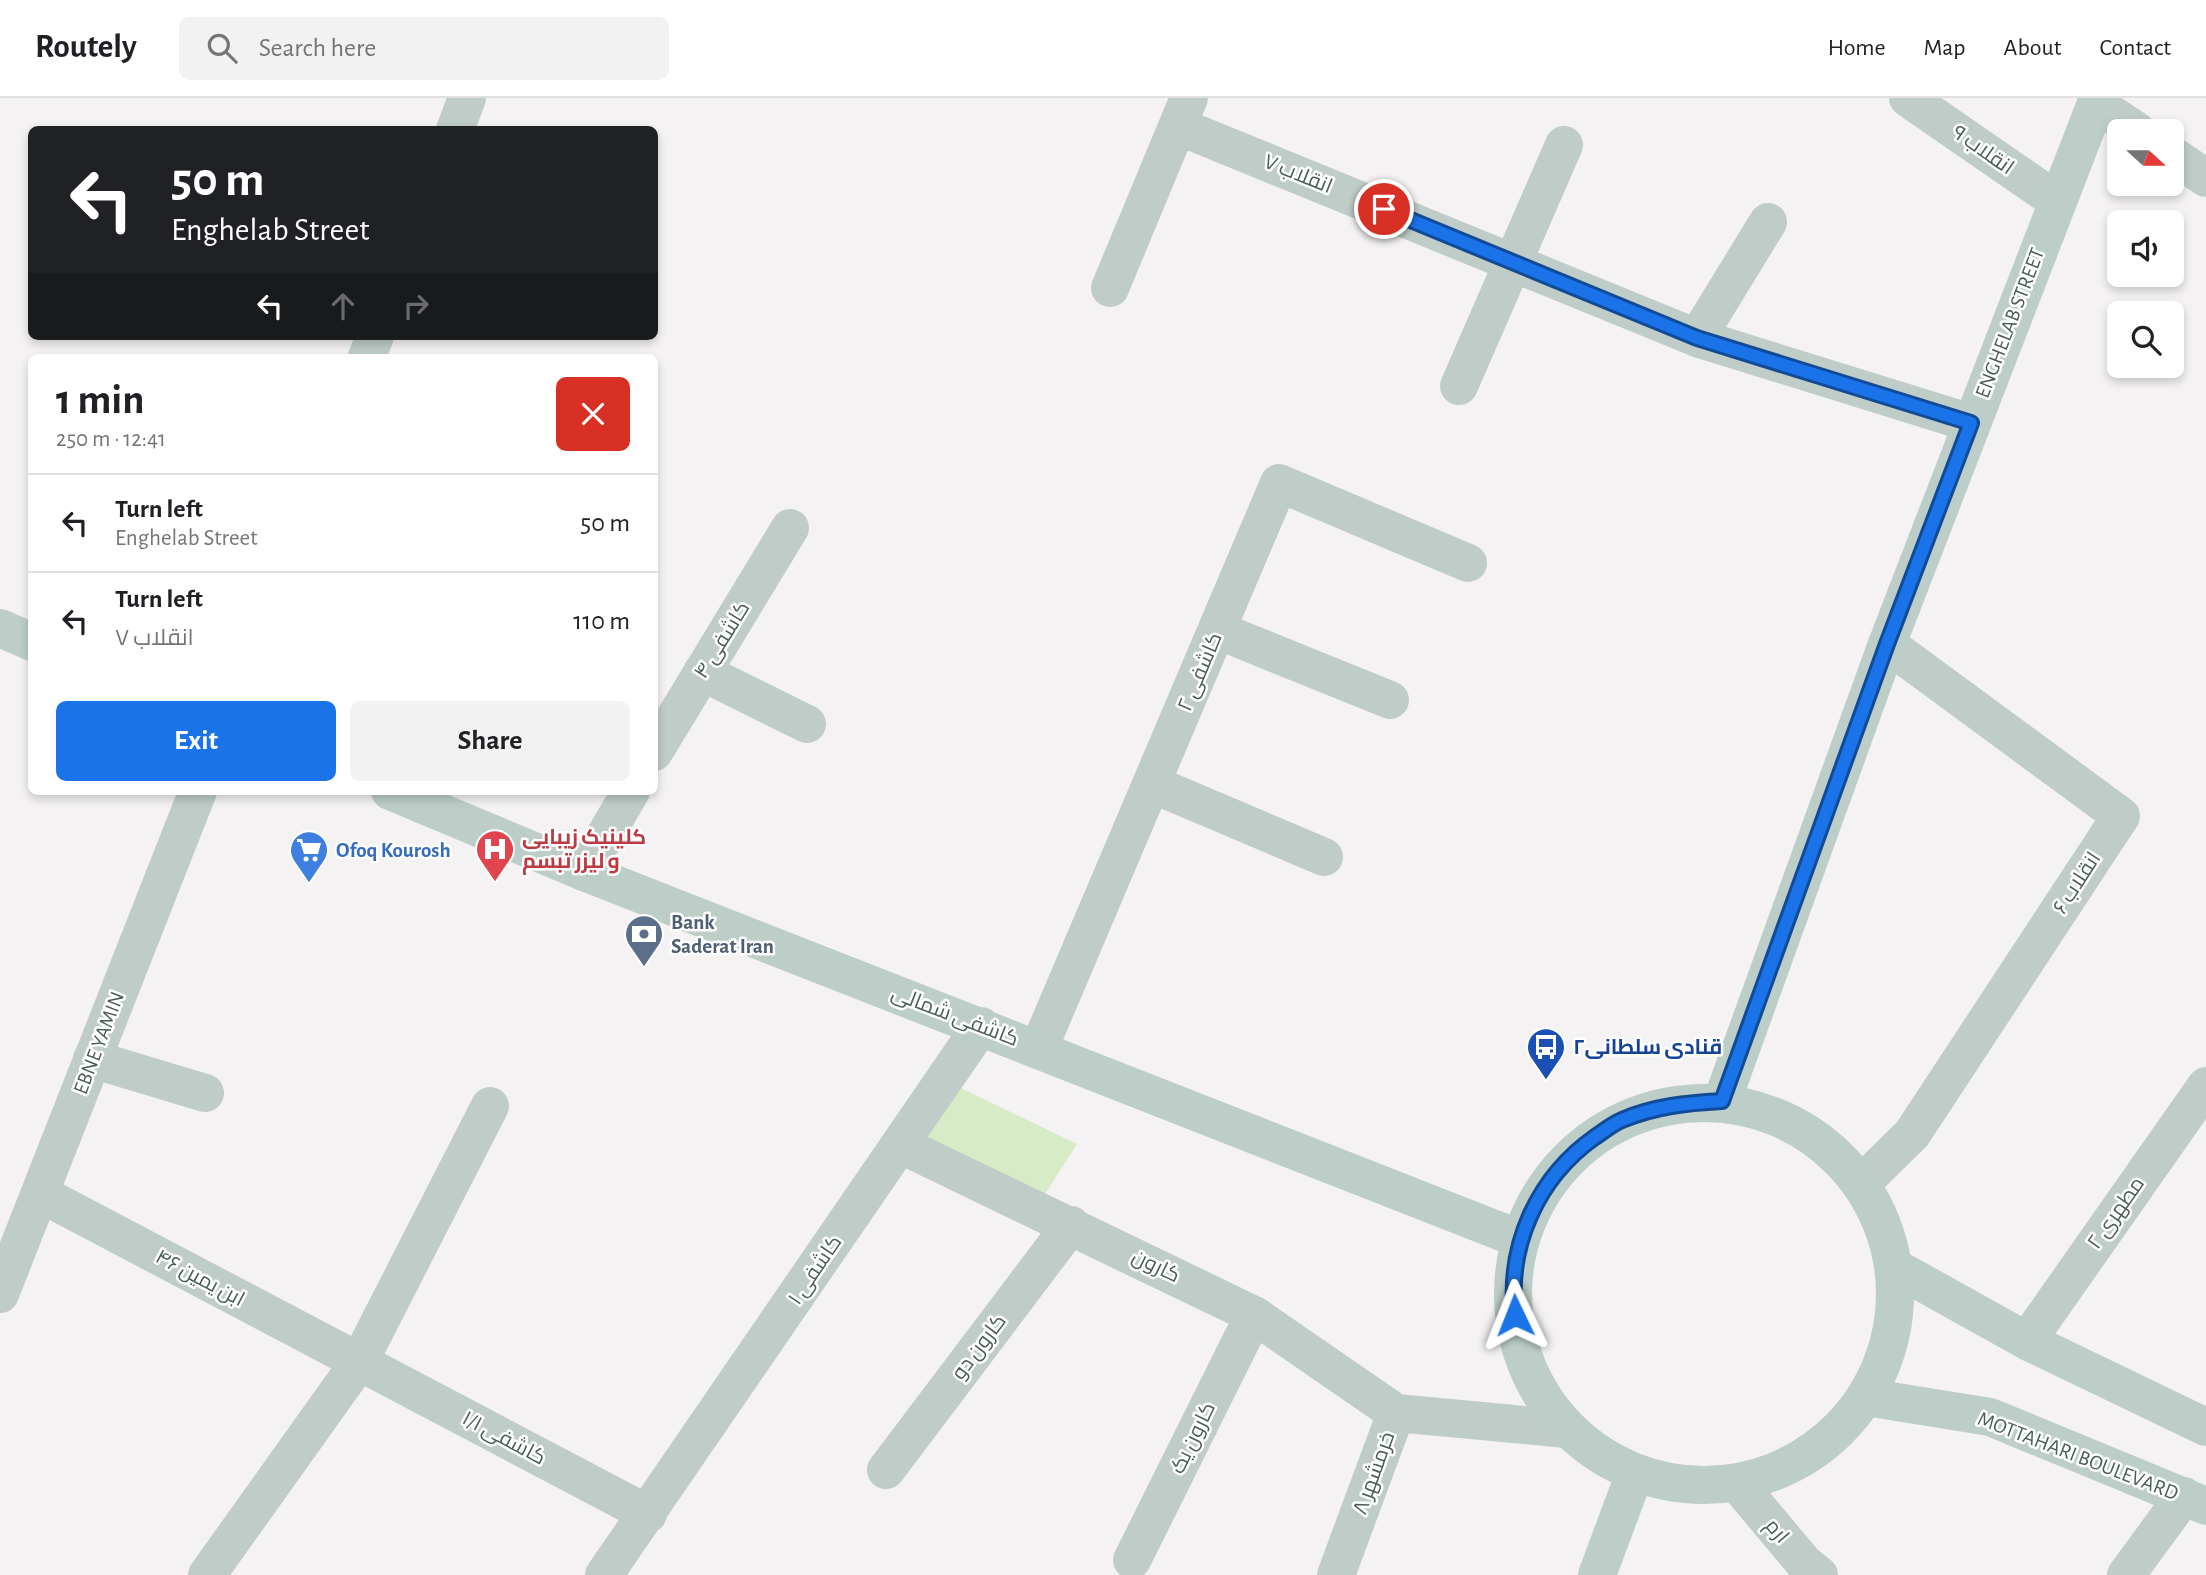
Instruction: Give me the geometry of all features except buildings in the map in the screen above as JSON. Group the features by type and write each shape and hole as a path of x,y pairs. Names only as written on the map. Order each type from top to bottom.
{"main road":[{"name":"ENGHELAB STREET","path":"1722,1101 1887,644 2097,101"},
{"path":"0,628 28,640"},
{"name":"کاشفی شمالی","path":"400,795 583,872 1039,1048 1520,1239"},
{"path":"1722,1101 1776,1115 1824,1142 1862,1184 1884,1223 1894,1267 1891,1335 1866,1397 1832,1437 1788,1466 1737,1483 1703,1486 1669,1483 1635,1473 1598,1455 1567,1429 1536,1388 1518,1340 1512,1289 1520,1239 1541,1191 1576,1151 1619,1121 1669,1104 1722,1101"},
{"path":"1894,1267 2027,1341 2206,1427"},
{"name":"MOTTAHARI BOULEVARD","path":"1866,1397 1990,1417 2195,1501"},
{"path":"1597,1575 1635,1473"}],"street":[{"path":"456,126 467,98"},
{"name":"انقلاب ۹","path":"1908,98 2057,201"},
{"path":"2097,101 2121,119"},
{"path":"1110,288 1183,112"},
{"name":"انقلاب ۷","path":"1183,112 1513,260 1697,338 1971,423"},
{"path":"1460,386 1564,145"},
{"path":"2184,163 2206,178"},
{"path":"1697,338 1768,222"},
{"name":"کاشفی ۲","path":"1039,1048 1279,483 1468,563"},
{"name":"کاشفی ۴","path":"658,745 790,528"},
{"path":"1217,630 1390,701"},
{"name":"انقلاب ۶","path":"1862,1184 1912,1134 2121,816 1887,644"},
{"path":"702,672 807,724"},
{"path":"1152,784 1324,857"},
{"name":"EBNE YAMIN","path":"1,1288 41,1194 196,795"},
{"path":"583,872 629,795"},
{"name":"کاشفی ۱","path":"604,1575 981,1026"},
{"path":"92,1059 205,1093"},
{"name":"مطهری ۲","path":"2027,1341 2206,1086"},
{"path":"207,1575 359,1362 490,1107"},
{"name":"کارون","path":"901,1145 1254,1315 1396,1413"},
{"name":"ابن یمین ۴۶","path":"41,1194 359,1362"},
{"name":"کارون دو","path":"886,1470 1071,1225"},
{"name":"کارون یک","path":"1132,1560 1254,1315"},
{"name":"کاشفی ۱/۱","path":"359,1362 648,1514"},
{"name":"خرمشهر ۸","path":"1336,1575 1396,1413 1567,1429"},
{"name":"ارم","path":"1737,1483 1804,1563 1819,1575"},
{"path":"2126,1575 2195,1501"}],"green space":[{"path":"961,1088 1077,1144 1043,1197 923,1145"}],"place":[{"name":"کلینیک زیبایی و لیزر تبسم","path":"495,883"},
{"name":"Ofoq Kourosh","path":"309,884"},
{"name":"Bank Saderat Iran","path":"644,968"},
{"name":"قنادی سلطانی۲","path":"1546,1081"}],"route":[{"path":"1384,209 1697,338 1971,423 1887,644 1722,1101 1669,1104 1619,1121 1576,1151 1541,1191 1520,1239 1512,1289 1515,1315"}]}
